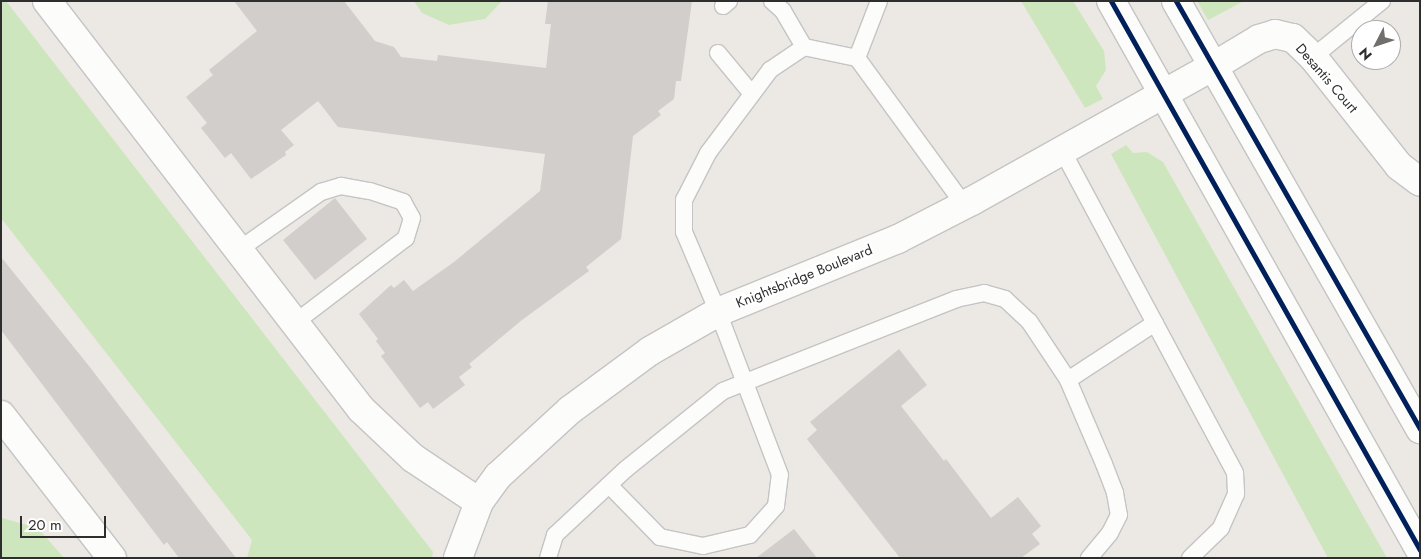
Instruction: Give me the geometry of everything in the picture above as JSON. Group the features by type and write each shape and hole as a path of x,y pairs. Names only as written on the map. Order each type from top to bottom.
{"street":[{"path":"47,1 293,324 361,409 413,458 479,502"},
{"path":"1110,1 1420,550"},
{"path":"1176,1 1420,429"},
{"name":"Desantis Court","path":"1214,66 1275,34 1293,38 1313,57 1399,166 1420,182"},
{"name":"Knightsbridge Boulevard","path":"458,558 479,502 498,476 570,410 650,351 718,312 898,239 964,205 1214,66"},
{"path":"1,415 112,558"}],"lane":[{"path":"772,1 783,11 804,47"},
{"path":"857,58 879,1"},
{"path":"1313,57 1382,1"},
{"path":"609,485 660,537 703,546 750,535 776,506 780,475 718,312 684,232 684,200 708,153 770,70 804,47 857,58 964,205"},
{"path":"718,53 752,94"},
{"path":"1062,150 1235,473 1236,494 1221,528 1193,557"},
{"path":"237,251 321,192 335,188 370,190 403,202 412,218 406,238 293,324"},
{"path":"548,558 555,535 609,485 723,391 956,299 984,293 1005,299 1029,321 1068,380 1115,493 1119,515 1110,533 1089,558"},
{"path":"1068,380 1155,323"}],"green space":[{"path":"1,1 6,1 433,552 432,558 247,558 252,540 1,218"},
{"path":"414,1 502,1 485,19 449,25 422,13"},
{"path":"1021,1 1073,1 1104,51 1106,70 1096,86 1103,99 1085,108"},
{"path":"1197,1 1244,1 1208,20"},
{"path":"1126,145 1133,153 1147,152 1163,162 1387,558 1328,558 1111,154"},
{"path":"2,518 38,528 64,558 1,558"}],"building":[{"path":"234,1 344,1 375,41 394,47 401,57 437,61 438,55 546,68 551,24 545,24 548,1 692,1 681,81 676,81 674,99 658,111 661,115 633,136 621,239 586,267 589,271 522,320 469,364 472,367 459,377 465,385 433,409 428,402 420,408 381,356 385,353 376,341 378,339 359,314 391,285 394,288 404,280 413,291 454,262 540,191 545,154 338,127 318,101 281,130 294,145 285,152 286,155 251,179 231,153 225,158 201,128 207,123 186,97 213,75 209,70 257,31"},
{"path":"335,198 367,239 315,280 283,240"},
{"path":"1,257 89,366 236,558 179,558 167,542 164,545 1,330"},
{"path":"899,349 927,385 901,406 944,461 946,459 991,518 1018,497 1041,526 1032,534 1040,544 1021,558 900,558 807,439 817,430 810,422"},
{"path":"794,529 817,558 756,558"}],"transit line":[{"path":"1111,1 1420,550"},
{"path":"1176,1 1420,429"}]}
